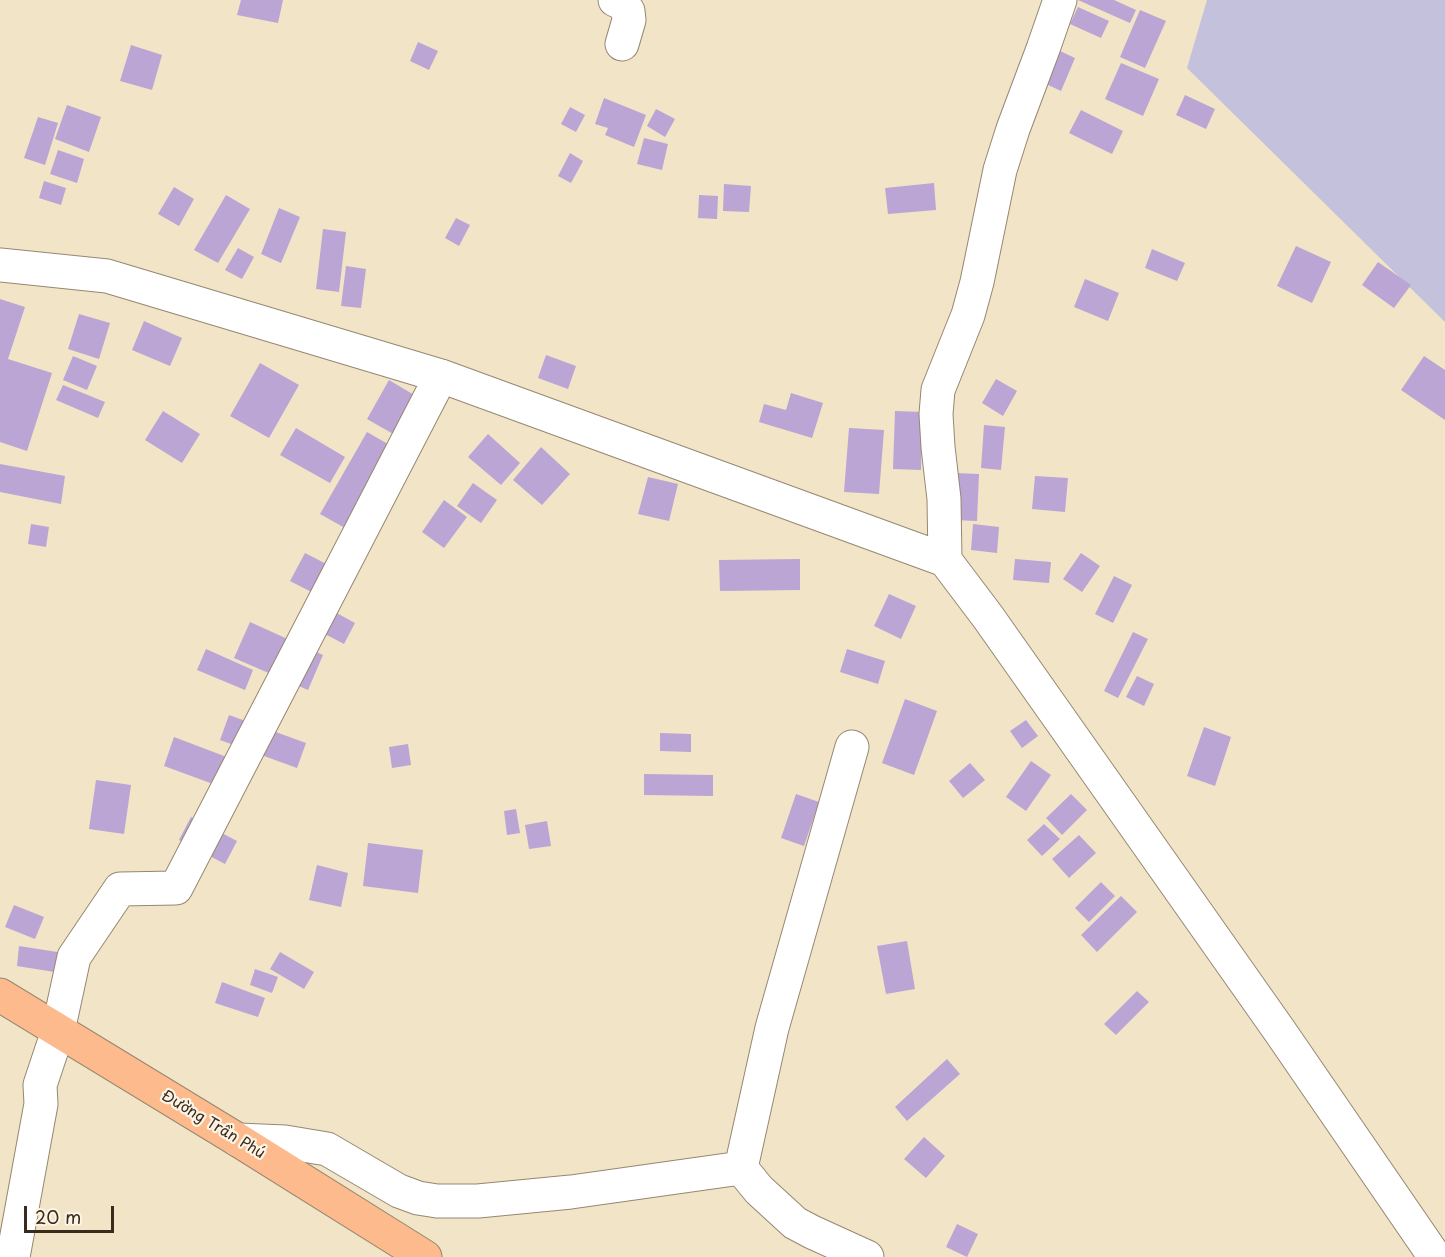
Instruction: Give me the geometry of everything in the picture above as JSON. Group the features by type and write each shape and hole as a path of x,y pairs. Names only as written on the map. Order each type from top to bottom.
{"main road":[{"name":"Đường Trần Phú","path":"0,995 424,1257"}],"street":[{"path":"615,0 622,3 628,11 629,20 622,44"},
{"path":"945,560 944,499 936,414 939,390 968,315 1000,170 1060,0"},
{"path":"0,265 107,276 441,375 945,560 1002,636 1266,1011 1435,1257"},
{"path":"13,1257 41,1104 40,1085 58,1031 74,957 120,889 176,888 441,375"},
{"path":"741,1168 772,1028 852,747"},
{"path":"238,1140 285,1142 327,1149 399,1191 418,1198 437,1201 478,1201 571,1192 741,1168"},
{"path":"741,1168 759,1190 795,1223 867,1257"}],"shaded area":[{"path":"1207,0 1445,0 1445,322 1187,68"}],"building":[{"path":"241,0 283,0 278,23 237,15"},
{"path":"1078,0 1114,0 1136,10 1130,23"},
{"path":"1078,7 1109,21 1101,38 1070,24"},
{"path":"1140,10 1166,21 1145,68 1120,57"},
{"path":"418,42 438,51 429,70 410,61"},
{"path":"1043,43 1075,58 1061,91 1029,76"},
{"path":"131,45 162,55 152,90 120,81"},
{"path":"1121,63 1159,79 1143,116 1105,99"},
{"path":"1185,95 1215,109 1206,129 1176,115"},
{"path":"604,98 646,115 634,147 605,135 608,128 595,124"},
{"path":"67,105 101,117 89,152 55,139"},
{"path":"570,107 585,115 576,132 561,124"},
{"path":"656,109 675,119 665,137 647,126"},
{"path":"1081,110 1123,131 1112,154 1069,133"},
{"path":"38,117 58,123 45,165 24,158"},
{"path":"644,138 668,144 662,170 637,164"},
{"path":"58,150 84,159 77,183 50,174"},
{"path":"570,153 583,161 571,183 558,176"},
{"path":"44,181 66,188 61,205 39,198"},
{"path":"934,183 936,210 888,214 885,188"},
{"path":"724,184 751,186 749,212 723,211"},
{"path":"174,187 194,199 179,226 158,214"},
{"path":"226,195 250,209 218,263 194,250"},
{"path":"699,195 718,196 717,219 698,218"},
{"path":"279,208 300,217 281,263 261,254"},
{"path":"456,218 470,225 459,246 445,238"},
{"path":"323,229 346,232 339,292 316,289"},
{"path":"1296,246 1331,262 1312,303 1277,286"},
{"path":"238,248 254,257 242,279 225,270"},
{"path":"1152,249 1185,263 1177,281 1145,268"},
{"path":"1378,262 1411,285 1394,308 1362,285"},
{"path":"346,266 366,269 361,308 341,306"},
{"path":"1085,279 1119,293 1108,321 1074,307"},
{"path":"0,299 25,307 8,359 52,373 27,451 0,442"},
{"path":"79,314 110,323 99,359 68,349"},
{"path":"144,321 182,338 170,366 132,350"},
{"path":"546,355 576,366 568,389 538,378"},
{"path":"73,356 97,366 87,390 63,380"},
{"path":"1424,356 1445,370 1445,420 1401,390"},
{"path":"260,363 299,385 269,438 230,416"},
{"path":"996,379 1017,391 1003,416 982,403"},
{"path":"389,380 431,405 409,443 367,419"},
{"path":"63,385 105,402 98,418 56,400"},
{"path":"791,393 823,403 812,438 759,422 764,404 786,410"},
{"path":"163,411 200,434 182,463 145,440"},
{"path":"895,411 922,412 921,470 893,469"},
{"path":"984,425 1005,427 1001,470 981,468"},
{"path":"296,428 345,457 330,483 280,455"},
{"path":"849,428 884,430 879,494 844,492"},
{"path":"367,432 407,455 361,537 320,514"},
{"path":"488,434 520,463 501,485 468,457"},
{"path":"541,447 570,474 542,505 513,480"},
{"path":"0,464 65,476 61,504 0,492"},
{"path":"956,473 979,474 977,521 954,520"},
{"path":"1035,476 1068,478 1065,512 1032,509"},
{"path":"648,477 678,484 669,521 638,514"},
{"path":"473,483 497,500 481,523 457,506"},
{"path":"444,500 467,517 444,548 422,532"},
{"path":"31,524 49,527 46,547 28,544"},
{"path":"973,524 999,527 997,553 971,550"},
{"path":"305,553 340,571 325,599 290,581"},
{"path":"1081,553 1100,566 1082,592 1063,579"},
{"path":"800,559 800,590 720,591 719,560"},
{"path":"1015,559 1051,562 1049,583 1013,580"},
{"path":"1114,576 1132,585 1113,623 1095,614"},
{"path":"889,594 916,606 901,639 874,626"},
{"path":"311,599 355,623 344,644 300,621"},
{"path":"250,622 323,655 308,690 234,658"},
{"path":"1133,632 1148,639 1118,698 1104,691"},
{"path":"206,649 253,670 245,690 197,670"},
{"path":"847,649 885,661 878,684 840,672"},
{"path":"1137,676 1154,684 1144,706 1126,697"},
{"path":"905,699 937,711 914,775 882,763"},
{"path":"229,715 306,743 297,768 220,740"},
{"path":"1026,720 1038,736 1022,748 1010,731"},
{"path":"1204,727 1231,737 1215,786 1187,776"},
{"path":"660,733 691,734 691,752 660,751"},
{"path":"174,737 253,767 243,795 164,766"},
{"path":"408,744 411,765 392,768 389,747"},
{"path":"1031,761 1051,775 1026,811 1006,797"},
{"path":"970,763 985,780 963,798 949,781"},
{"path":"644,774 713,775 713,796 644,795"},
{"path":"96,780 131,785 124,834 89,829"},
{"path":"796,794 819,802 804,846 781,838"},
{"path":"1071,794 1087,810 1062,835 1046,818"},
{"path":"516,809 520,833 507,835 504,811"},
{"path":"191,817 237,841 225,864 179,840"},
{"path":"547,821 551,846 529,849 525,825"},
{"path":"1044,824 1060,839 1042,856 1027,840"},
{"path":"1079,835 1096,853 1069,878 1052,859"},
{"path":"368,843 423,850 418,893 363,886"},
{"path":"317,865 348,873 341,907 309,900"},
{"path":"1101,882 1115,896 1089,922 1075,908"},
{"path":"1121,896 1137,912 1097,952 1081,935"},
{"path":"14,905 44,917 35,939 5,927"},
{"path":"907,941 915,989 886,994 877,946"},
{"path":"19,946 70,954 67,974 17,966"},
{"path":"280,952 314,972 304,989 270,969"},
{"path":"255,969 278,977 272,993 250,985"},
{"path":"222,982 265,998 258,1017 215,1003"},
{"path":"1137,991 1149,1002 1116,1035 1104,1024"},
{"path":"947,1059 960,1074 907,1121 895,1107"},
{"path":"924,1137 945,1156 926,1178 904,1159"},
{"path":"957,1224 978,1234 967,1257 946,1247"}]}
